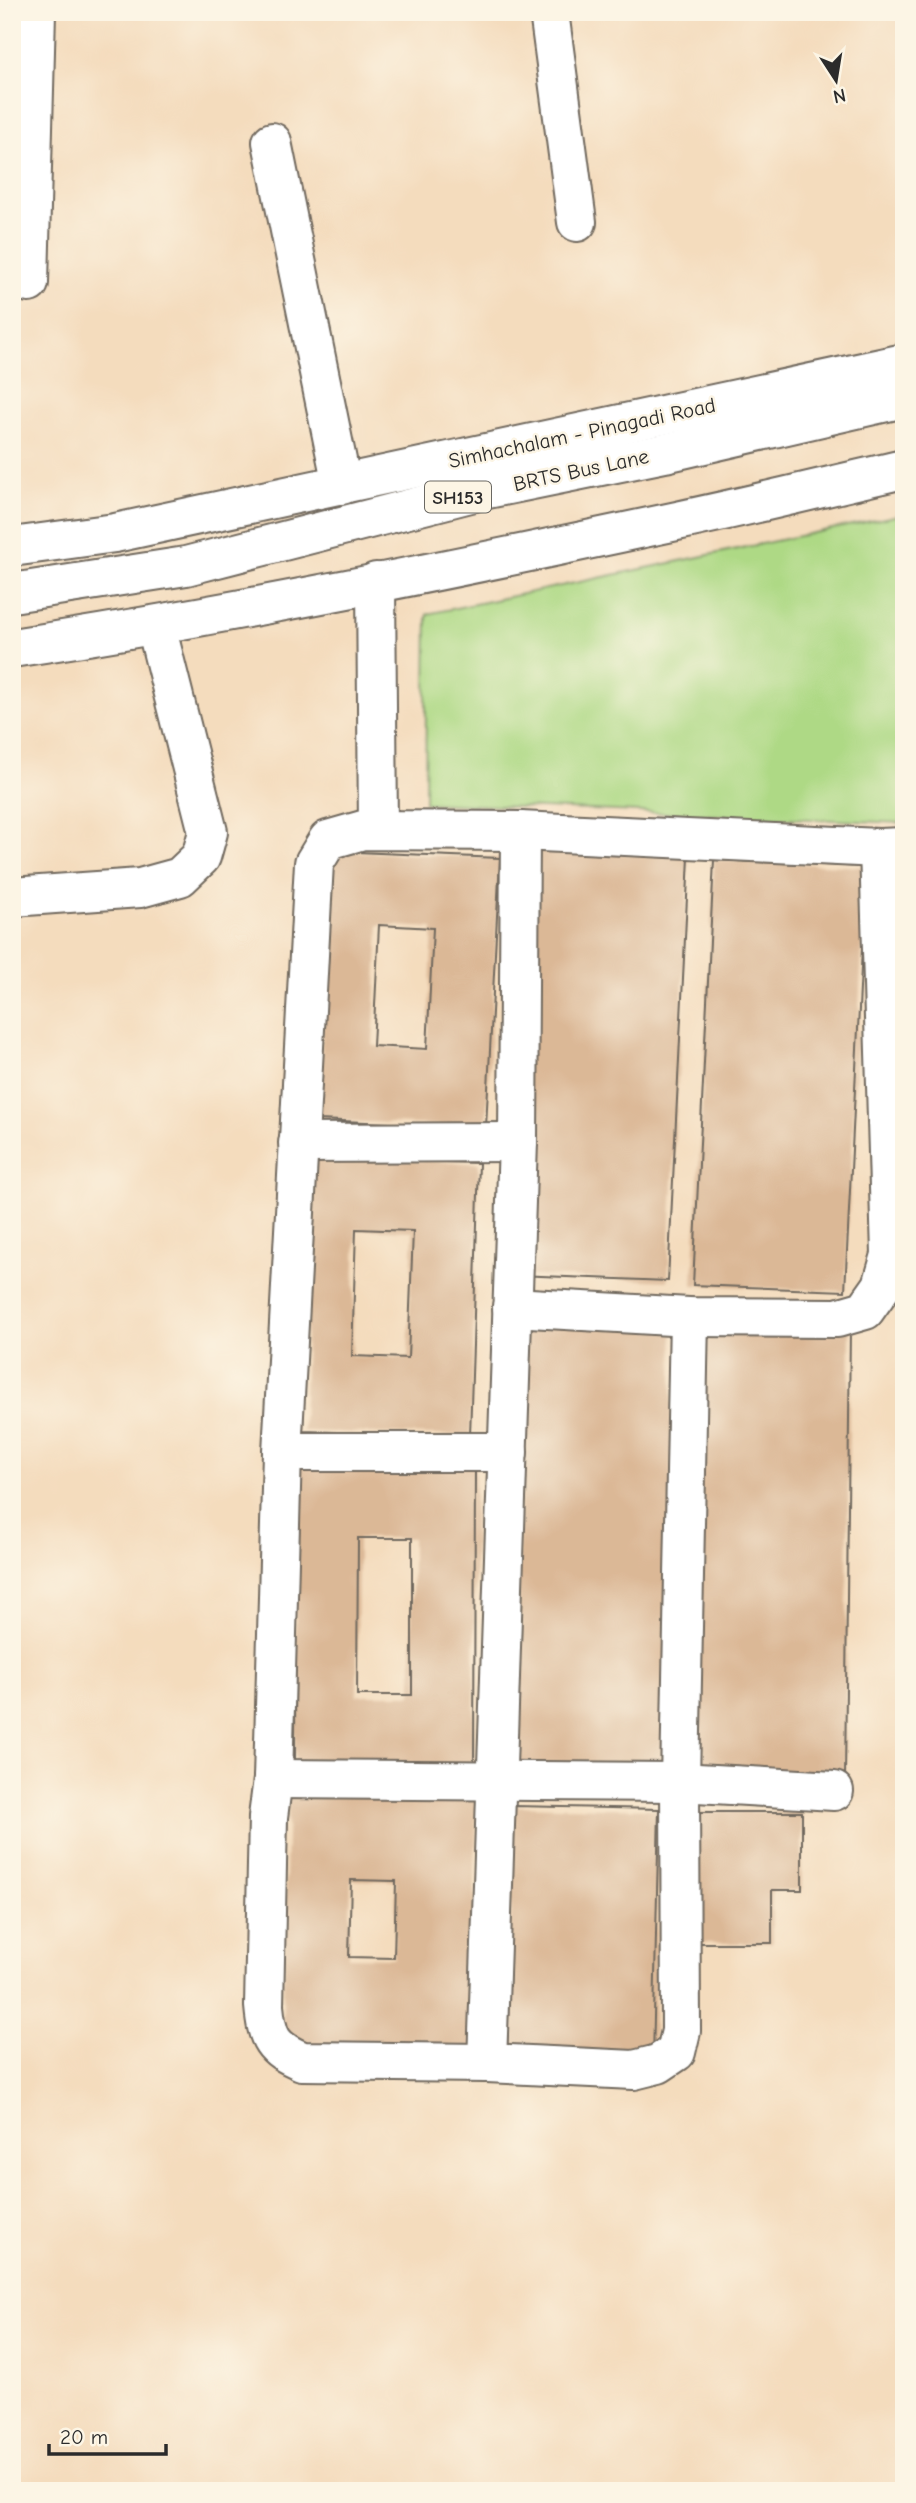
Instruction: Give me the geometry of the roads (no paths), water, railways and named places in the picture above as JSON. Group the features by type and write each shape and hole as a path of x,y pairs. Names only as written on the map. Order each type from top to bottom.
{"main road":[{"path":"29,283 36,12"},
{"path":"550,12 577,222"},
{"path":"272,142 342,485"},
{"name":"Simhachalam - Pinagadi Road","path":"12,547 115,533 904,363"},
{"name":"BRTS Bus Lane","path":"12,593 186,566 478,491 665,453 904,398"},
{"path":"12,648 156,626 680,521 904,469"},
{"path":"376,582 378,830"},
{"path":"12,897 140,888 180,877 201,858 208,832 156,626"},
{"path":"512,1307 689,1317 837,1318 865,1310 882,1286 891,1255 891,847 520,831 363,830 328,841 314,863 282,1452 273,1779 268,1817 264,2006 266,2029 281,2052 302,2061 487,2063 634,2070 658,2064 676,2052 681,2031 682,2000 680,1782 689,1317"},
{"path":"487,2063 518,1142 520,831"},
{"path":"298,1143 518,1142"},
{"path":"282,1452 508,1452"},
{"path":"273,1779 680,1782 834,1791"}]}
